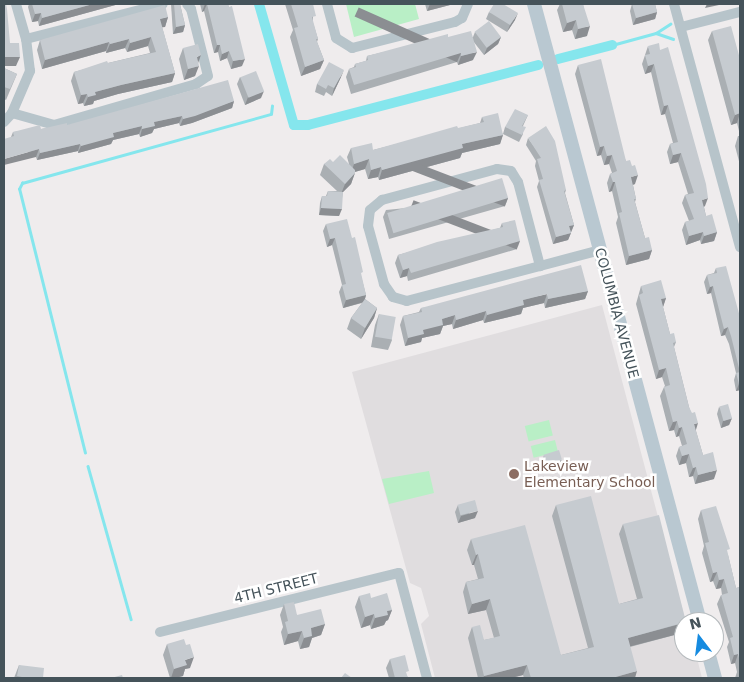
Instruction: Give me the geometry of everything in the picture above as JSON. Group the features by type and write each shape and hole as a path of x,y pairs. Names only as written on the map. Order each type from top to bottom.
{"street":[{"path":"4,122 12,113 30,72 26,39 16,4"},
{"path":"26,39 163,4"},
{"path":"12,113 54,125 196,84 208,76 191,9 187,4"},
{"path":"327,4 336,38 352,48 455,22 462,18 468,4"},
{"name":"COLUMBIA AVENUE","path":"534,4 697,612"},
{"path":"674,4 740,248"},
{"path":"681,28 740,12"},
{"path":"540,266 518,182 511,171 497,169 382,200 370,210 368,226 384,284 393,297 407,301 540,266 600,250"},
{"name":"4TH STREET","path":"160,632 399,573 427,678"},
{"path":"711,662 715,678"}],"shaded area":[{"name":"Lakeview Elementary School","path":"602,305 683,612 674,612 674,662 698,662 702,678 435,678 421,624 429,616 421,588 410,583 352,372"}],"green space":[{"path":"346,4 415,4 419,19 354,37"},
{"path":"549,420 553,436 529,442 525,426"},
{"path":"555,440 558,452 534,458 531,446"},
{"path":"429,471 434,493 389,504 382,479"}],"building":[{"path":"4,4 6,4 7,9 10,43 19,43 20,57 4,57"},
{"path":"32,4 93,4 42,18 41,13 35,14"},
{"path":"174,4 180,4 185,25 176,27"},
{"path":"207,4 228,4 229,7 232,6 245,59 233,61 229,51 222,54 220,45 217,45"},
{"path":"291,4 313,4 316,16 312,17 318,39 316,39 324,60 305,67 294,28 298,27"},
{"path":"494,4 503,4 518,13 510,25 489,12"},
{"path":"562,4 583,4 590,26 578,29 576,20 567,23"},
{"path":"632,4 655,4 657,12 636,18"},
{"path":"165,5 168,17 160,19 175,73 95,92 96,95 88,97 87,94 81,95 74,72 107,61 108,63 156,52 151,37 130,43 129,39 110,44 109,42 45,60 40,40"},
{"path":"489,21 501,37 487,48 475,32"},
{"path":"731,26 740,59 740,113 735,115 712,31"},
{"path":"471,31 477,52 461,56 461,53 354,85 349,69 356,67 355,64 368,60 367,56 448,34 448,37"},
{"path":"659,43 660,50 668,47 706,184 708,198 702,200 706,216 712,214 717,232 704,236 703,232 689,236 685,222 694,219 685,195 694,193 681,153 673,155 670,144 678,142 668,105 664,106 654,64 648,66 645,55 650,54 648,46"},
{"path":"198,44 201,55 197,57 199,66 188,69 183,48"},
{"path":"601,59 626,161 630,160 632,166 635,165 638,175 631,177 636,199 634,199 645,238 649,237 652,250 629,256 619,213 622,212 615,182 613,182 610,174 617,171 612,155 607,156 604,146 600,147 578,65"},
{"path":"329,62 344,70 334,88 328,85 326,89 317,84"},
{"path":"4,68 17,74 10,89 4,87"},
{"path":"256,71 264,91 248,98 240,77"},
{"path":"228,80 234,101 195,116 183,119 182,116 154,122 155,126 142,129 142,126 113,133 114,137 81,146 80,144 40,153 39,149 4,159 4,139 14,136 13,132 40,125 41,129 67,123 67,125"},
{"path":"515,109 528,115 522,126 526,127 522,135 505,127"},
{"path":"498,113 503,135 462,144 463,148 382,170 381,167 371,170 369,159 354,164 351,148 372,143 373,150 457,126 458,128 484,122 482,117"},
{"path":"546,126 555,141 566,190 564,191 574,225 569,226 571,233 556,237 539,180 543,179 537,159 541,158 528,138"},
{"path":"340,155 355,170 355,173 345,184 324,164 330,159 333,162"},
{"path":"502,178 508,198 393,233 387,213"},
{"path":"328,191 343,192 342,209 321,208 322,196 327,196"},
{"path":"347,219 352,238 355,237 366,295 346,300 342,285 346,284 335,238 330,239 326,224"},
{"path":"515,220 520,241 411,273 409,268 403,270 398,255 437,242 503,227 502,223"},
{"path":"581,265 588,291 548,299 547,294 523,300 524,305 487,315 486,311 456,320 455,315 442,319 443,325 423,330 424,334 408,338 403,316 422,312 421,308"},
{"path":"726,266 740,317 740,372 728,327 724,329 713,286 710,287 707,275 717,273 716,268"},
{"path":"661,280 666,298 661,299 670,334 674,333 676,342 673,343 689,407 692,413 695,412 698,423 694,424 703,455 713,452 717,470 698,475 696,467 693,468 689,454 682,456 679,447 687,444 682,427 679,428 677,421 673,422 664,387 670,385 666,368 659,370 639,295 643,293 641,286"},
{"path":"365,299 377,308 365,328 351,318"},
{"path":"379,314 396,317 392,340 375,337"},
{"path":"740,372 740,384 739,384 736,373"},
{"path":"728,404 732,418 723,421 719,406"},
{"path":"559,450 562,460 547,464 544,455"},
{"path":"591,496 619,604 643,598 623,524 659,515 683,612 674,612 674,625 628,638 637,671 612,678 531,678 527,665 484,676 472,627 480,625 484,640 500,636 490,599 472,604 466,582 484,578 478,554 476,555 471,539 525,525 561,655 594,647 556,505"},
{"path":"475,500 478,511 460,515 458,505"},
{"path":"716,506 730,549 727,550 736,588 740,587 740,662 738,654 734,655 730,638 733,637 721,595 728,593 724,579 719,580 717,572 713,573 705,543 709,542 701,510"},
{"path":"370,593 371,598 387,593 392,610 387,611 388,615 375,618 374,614 365,617 359,596"},
{"path":"294,602 297,615 321,609 325,624 311,628 312,636 304,638 302,631 288,634 285,622 288,621 284,604"},
{"path":"184,639 186,645 190,644 194,657 185,660 187,665 174,669 167,644"},
{"path":"405,655 409,671 406,672 408,678 395,678 390,659"},
{"path":"19,665 44,668 43,678 21,678 17,676"},
{"path":"345,673 352,678 341,678"},
{"path":"122,675 123,678 111,678"}],"waterway":[{"path":"259,4 294,125 308,125 538,65"},
{"path":"612,45 656,33 670,24"},
{"path":"656,33 673,39"},
{"path":"558,59 612,45"},
{"path":"85,453 19,189 22,183 271,114 272,106"},
{"path":"88,466 131,619"}],"place":[{"name":"Lakeview Elementary School","path":"514,474"}]}
